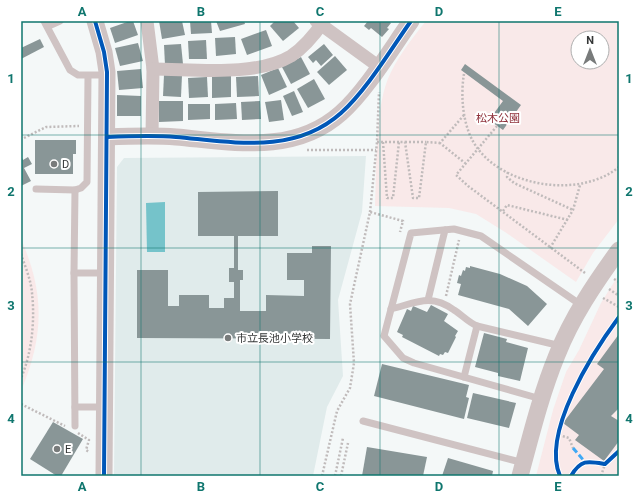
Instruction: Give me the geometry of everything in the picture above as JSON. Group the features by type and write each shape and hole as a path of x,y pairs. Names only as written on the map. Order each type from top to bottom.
{"street":[{"path":"95,21 104,52 107,75 104,476"},
{"path":"147,21 153,69 152,136"},
{"path":"107,137 152,136 240,143 276,142 296,138 315,131 341,113 357,95 411,21"},
{"path":"153,69 240,70 268,66 281,61 301,49 320,22 378,66"},
{"path":"522,469 541,399 561,346 582,305 619,250"}],"lane":[{"path":"44,22 53,24 60,21"},
{"path":"44,22 67,67 78,75 107,75"},
{"path":"36,189 76,190 81,188 86,182 88,76"},
{"path":"75,426 74,273 76,190"},
{"path":"428,300 445,230"},
{"path":"541,399 414,363 403,358 384,336 411,233 462,230 481,236 582,305"},
{"path":"74,273 105,273"},
{"path":"391,309 428,300 445,303 469,323 477,326 561,346"},
{"path":"464,377 477,326"},
{"path":"75,408 105,408"},
{"path":"363,421 522,469"}],"path":[{"path":"464,74 462,86 464,115 469,133 478,149 488,160 508,172 544,184 564,186 580,185 598,179 619,167"},
{"path":"322,476 337,411 350,388 354,363 350,304 370,212 377,142 379,85"},
{"path":"440,143 464,115"},
{"path":"24,138 46,127 82,126"},
{"path":"497,126 456,175 468,186 580,269"},
{"path":"377,142 440,143 465,163"},
{"path":"383,142 387,198 393,198 399,142"},
{"path":"405,142 413,198 419,198 426,142"},
{"path":"299,150 376,150"},
{"path":"508,172 507,177 514,183 573,210"},
{"path":"550,248 573,210 580,185"},
{"path":"503,211 507,205 568,220"},
{"path":"370,212 403,221 399,236"},
{"path":"445,303 462,230"},
{"path":"21,254 32,292 33,325 28,356 21,378"},
{"path":"614,293 619,296"},
{"path":"600,296 619,307"},
{"path":"560,476 554,455 563,415 584,370 600,342 619,317"},
{"path":"21,404 46,417"},
{"path":"559,435 569,438 573,448"},
{"path":"335,476 343,438"},
{"path":"341,476 348,444"},
{"path":"601,476 605,464 619,451"},
{"path":"571,476 576,467 585,462 605,464"}],"shaded area":[{"name":"市立長池小学校","path":"366,156 362,212 338,300 343,376 327,407 313,476 114,476 117,167 124,158"}],"green space":[{"name":"松木公園","path":"426,21 619,21 619,219 593,253 576,282 505,232 476,214 449,208 375,206 377,137 382,102 391,72 407,46"},
{"path":"21,239 29,259 34,278 38,297 39,315 34,352 29,371 21,391"},
{"path":"619,274 619,476 536,476 553,410 566,372 579,350 601,303"}],"water":[{"path":"165,202 165,252 147,252 146,203"}],"building":[{"path":"133,21 138,35 115,43 110,28"},
{"path":"159,21 182,21 185,35 162,39"},
{"path":"190,21 211,21 212,33 191,34"},
{"path":"216,21 244,21 245,24 220,31"},
{"path":"275,21 293,21 299,28 283,41 270,26"},
{"path":"368,21 388,21 391,23 387,28 389,29 382,37 371,28 369,30 364,26"},
{"path":"266,30 272,46 247,55 241,39"},
{"path":"235,37 236,54 216,56 215,38"},
{"path":"40,39 44,47 21,59 21,48"},
{"path":"206,40 207,59 189,59 188,41"},
{"path":"138,43 143,61 120,66 115,48"},
{"path":"181,44 183,64 165,65 164,45"},
{"path":"324,44 333,55 321,66 316,60 313,63 308,57"},
{"path":"335,56 347,70 329,85 317,72"},
{"path":"301,57 310,74 291,84 282,67"},
{"path":"465,64 521,105 503,130 489,120 503,101 461,70"},
{"path":"278,68 287,87 269,95 261,75"},
{"path":"141,69 143,88 119,90 117,71"},
{"path":"164,75 182,75 181,97 163,96"},
{"path":"231,75 231,97 212,98 212,76"},
{"path":"258,76 259,96 237,97 236,77"},
{"path":"207,77 208,97 189,98 188,78"},
{"path":"314,79 325,99 308,108 297,89"},
{"path":"294,91 303,112 292,116 283,96"},
{"path":"117,95 141,96 141,116 117,116"},
{"path":"281,100 284,120 269,122 265,102"},
{"path":"159,101 183,101 183,121 159,122"},
{"path":"260,101 261,119 242,120 241,102"},
{"path":"236,103 237,119 215,120 215,104"},
{"path":"188,104 210,104 210,119 188,120"},
{"name":"D","path":"35,140 76,140 76,154 73,154 73,174 35,174"},
{"path":"21,156 23,160 28,157 32,164 24,168 31,181 21,186"},
{"path":"278,191 278,236 238,236 238,270 243,270 243,280 240,280 240,311 266,311 266,295 304,296 304,280 287,280 287,253 312,253 312,246 331,246 330,339 137,338 137,270 168,270 168,306 179,306 179,295 209,295 209,308 224,308 224,298 234,298 234,282 229,282 229,268 234,268 234,236 198,236 198,192"},
{"path":"470,266 500,274 527,286 547,304 528,326 509,309 458,295 461,284 457,283 459,275 461,276 463,270 465,271 466,267 470,268"},
{"path":"431,305 448,314 444,321 458,331 448,353 445,352 443,355 440,354 439,356 402,337 403,335 397,332 407,309 411,311 413,306 427,312"},
{"path":"484,333 507,339 506,342 528,348 520,381 498,376 498,373 475,367"},
{"path":"619,334 619,408 611,416 619,421 619,441 604,461 575,440 579,435 563,423 604,369 597,364"},
{"path":"382,364 469,385 466,397 469,398 464,419 374,396"},
{"path":"473,393 516,403 509,428 467,418"},
{"name":"E","path":"53,422 83,439 61,476 57,476 30,459"},
{"path":"367,447 427,457 423,476 362,476"},
{"path":"448,458 493,471 492,476 442,476"}],"marked path":[{"path":"573,448 585,462"}],"cycle path":[{"path":"95,21 104,52 107,72 104,476"},
{"path":"107,137 159,136 241,143 262,143 303,135 323,126 341,113 350,104 369,82 411,21"},
{"path":"560,476 556,458 558,438 563,416 584,371 619,317"},
{"path":"571,476 575,470 585,462 605,464 619,451"}],"place":[{"name":"D","path":"54,164"},
{"name":"市立長池小学校","path":"228,338"},
{"name":"E","path":"57,449"}]}
